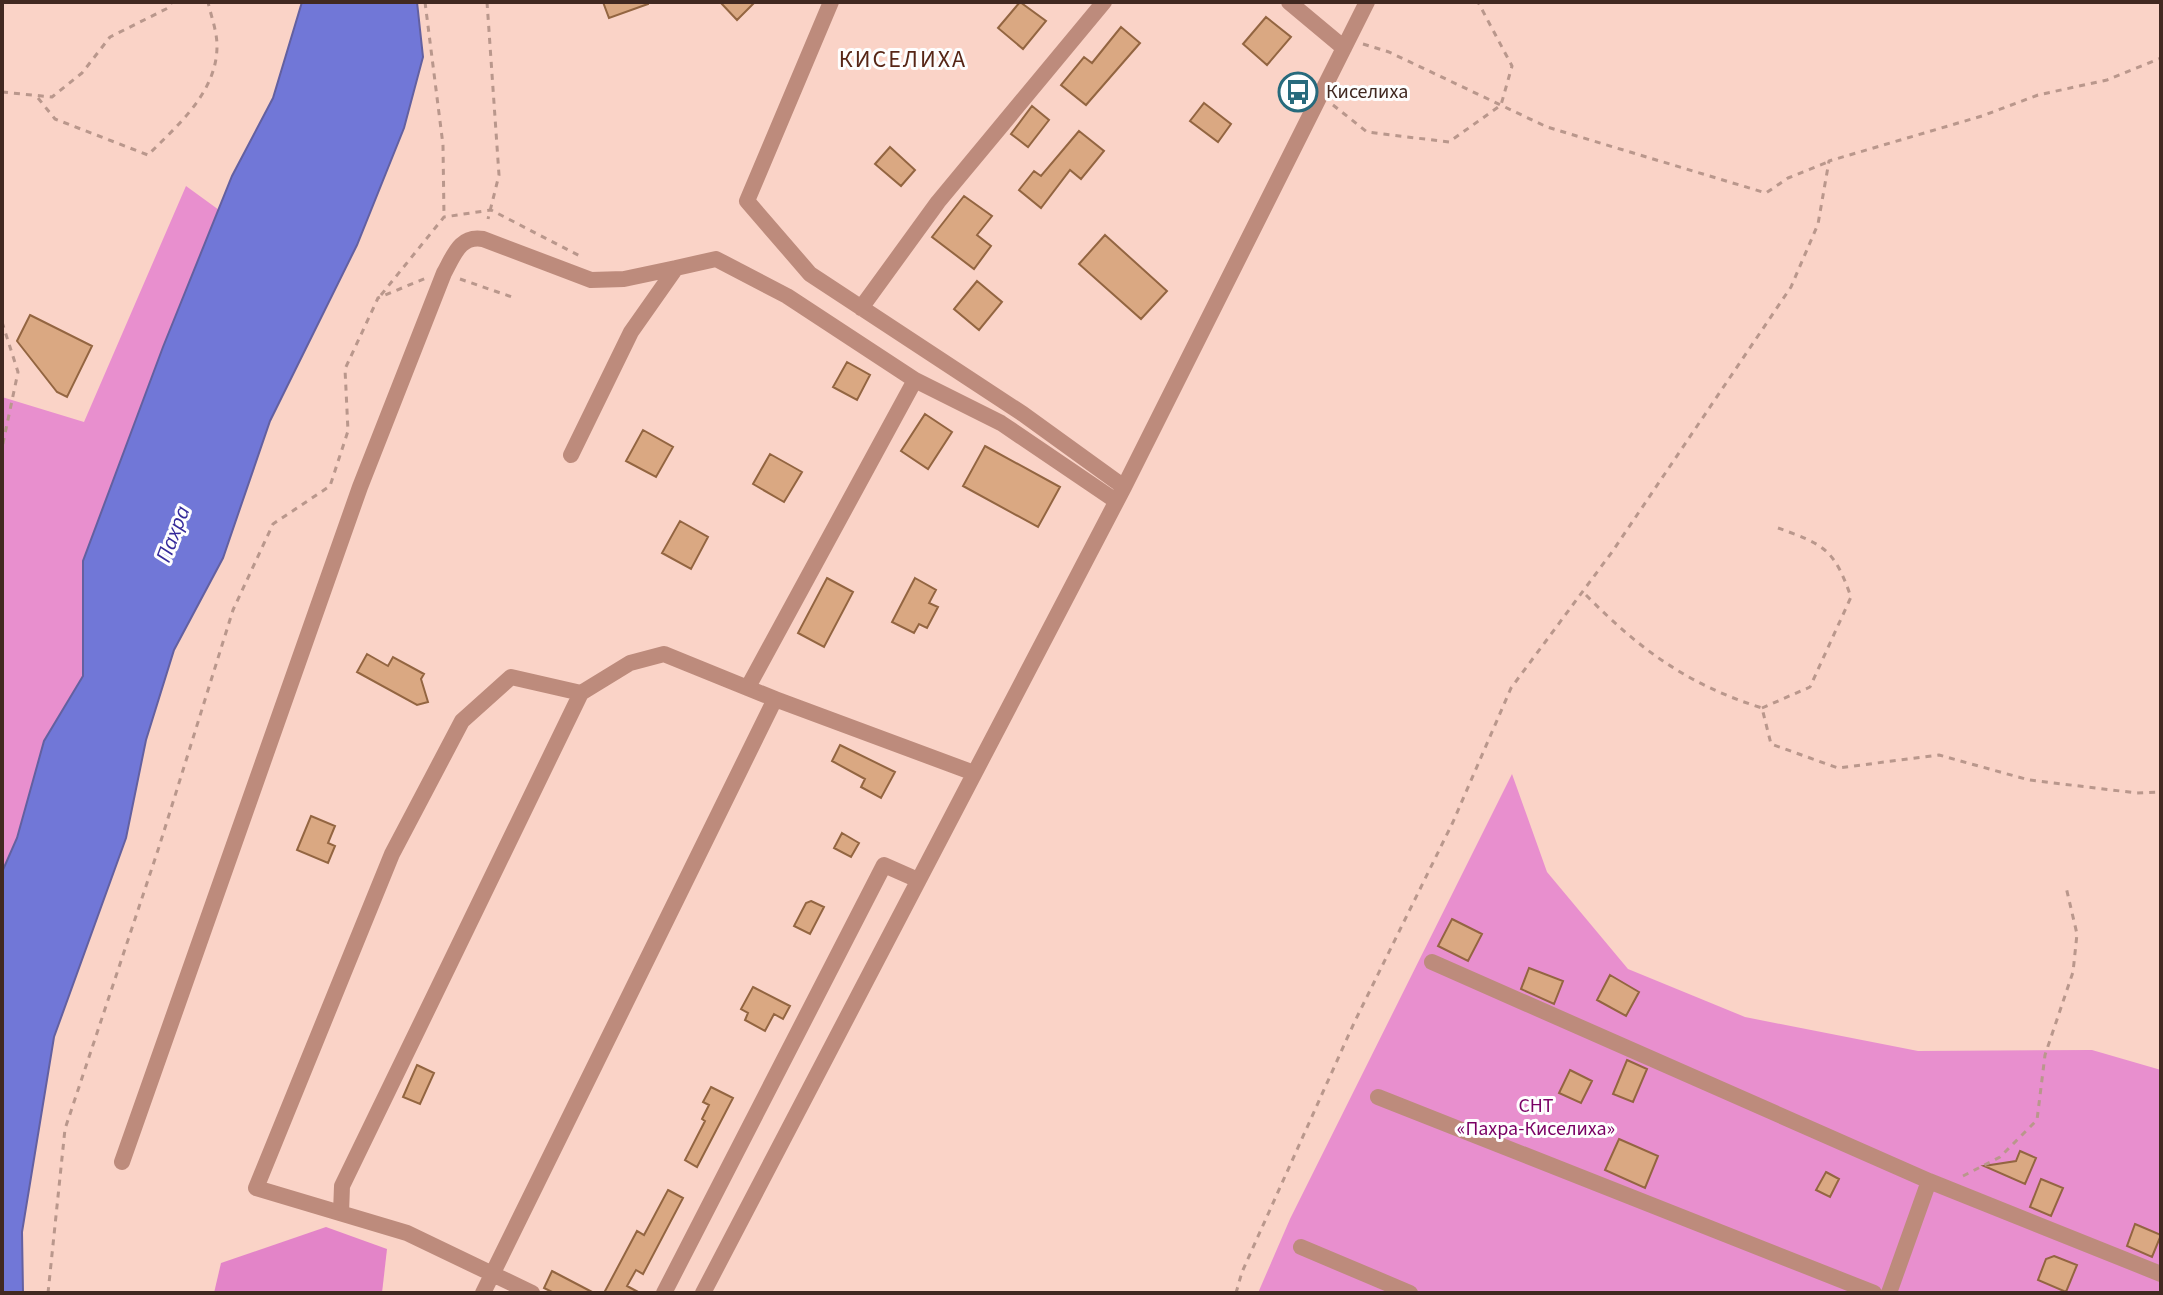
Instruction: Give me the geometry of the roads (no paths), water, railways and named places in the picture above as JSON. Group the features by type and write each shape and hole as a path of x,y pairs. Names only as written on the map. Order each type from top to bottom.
{"street":[{"path":"831,2 747,201 810,274 1023,414 1120,494"},
{"path":"861,308 938,202 1104,2"},
{"path":"1289,2 1346,44"},
{"path":"703,1293 1120,494 1367,2"},
{"path":"122,1162 360,487 444,273 460,244 473,237 591,280 624,279 716,259 787,296 915,380 1001,423 1120,494"},
{"path":"571,455 631,332 676,268"},
{"path":"748,687 915,380"},
{"path":"341,1213 342,1186 581,693 630,663 664,654 974,773"},
{"path":"532,1293 407,1233 256,1188 392,854 462,721 511,677 581,693"},
{"path":"483,1293 775,699"},
{"path":"664,1293 884,865 918,880"},
{"path":"1432,962 1936,1184 2161,1274"},
{"path":"1378,1097 1874,1293"},
{"path":"1889,1293 1936,1184"},
{"path":"1301,1247 1410,1293"}],"water":[{"name":"Пахра","path":"302,2 417,2 423,57 404,128 357,245 270,421 223,558 174,650 146,740 126,838 54,1037 22,1232 23,1293 2,1293 2,872 17,838 44,741 83,676 83,561 163,347 232,176 273,98"}],"place":[{"name":"Киселиха","path":"1298,92"}],"district":[{"name":"КИСЕЛИХА","path":"903,59"}],"park label":[{"name":"СНТ «Пахра-Киселиха»","path":"1536,1118"}]}
